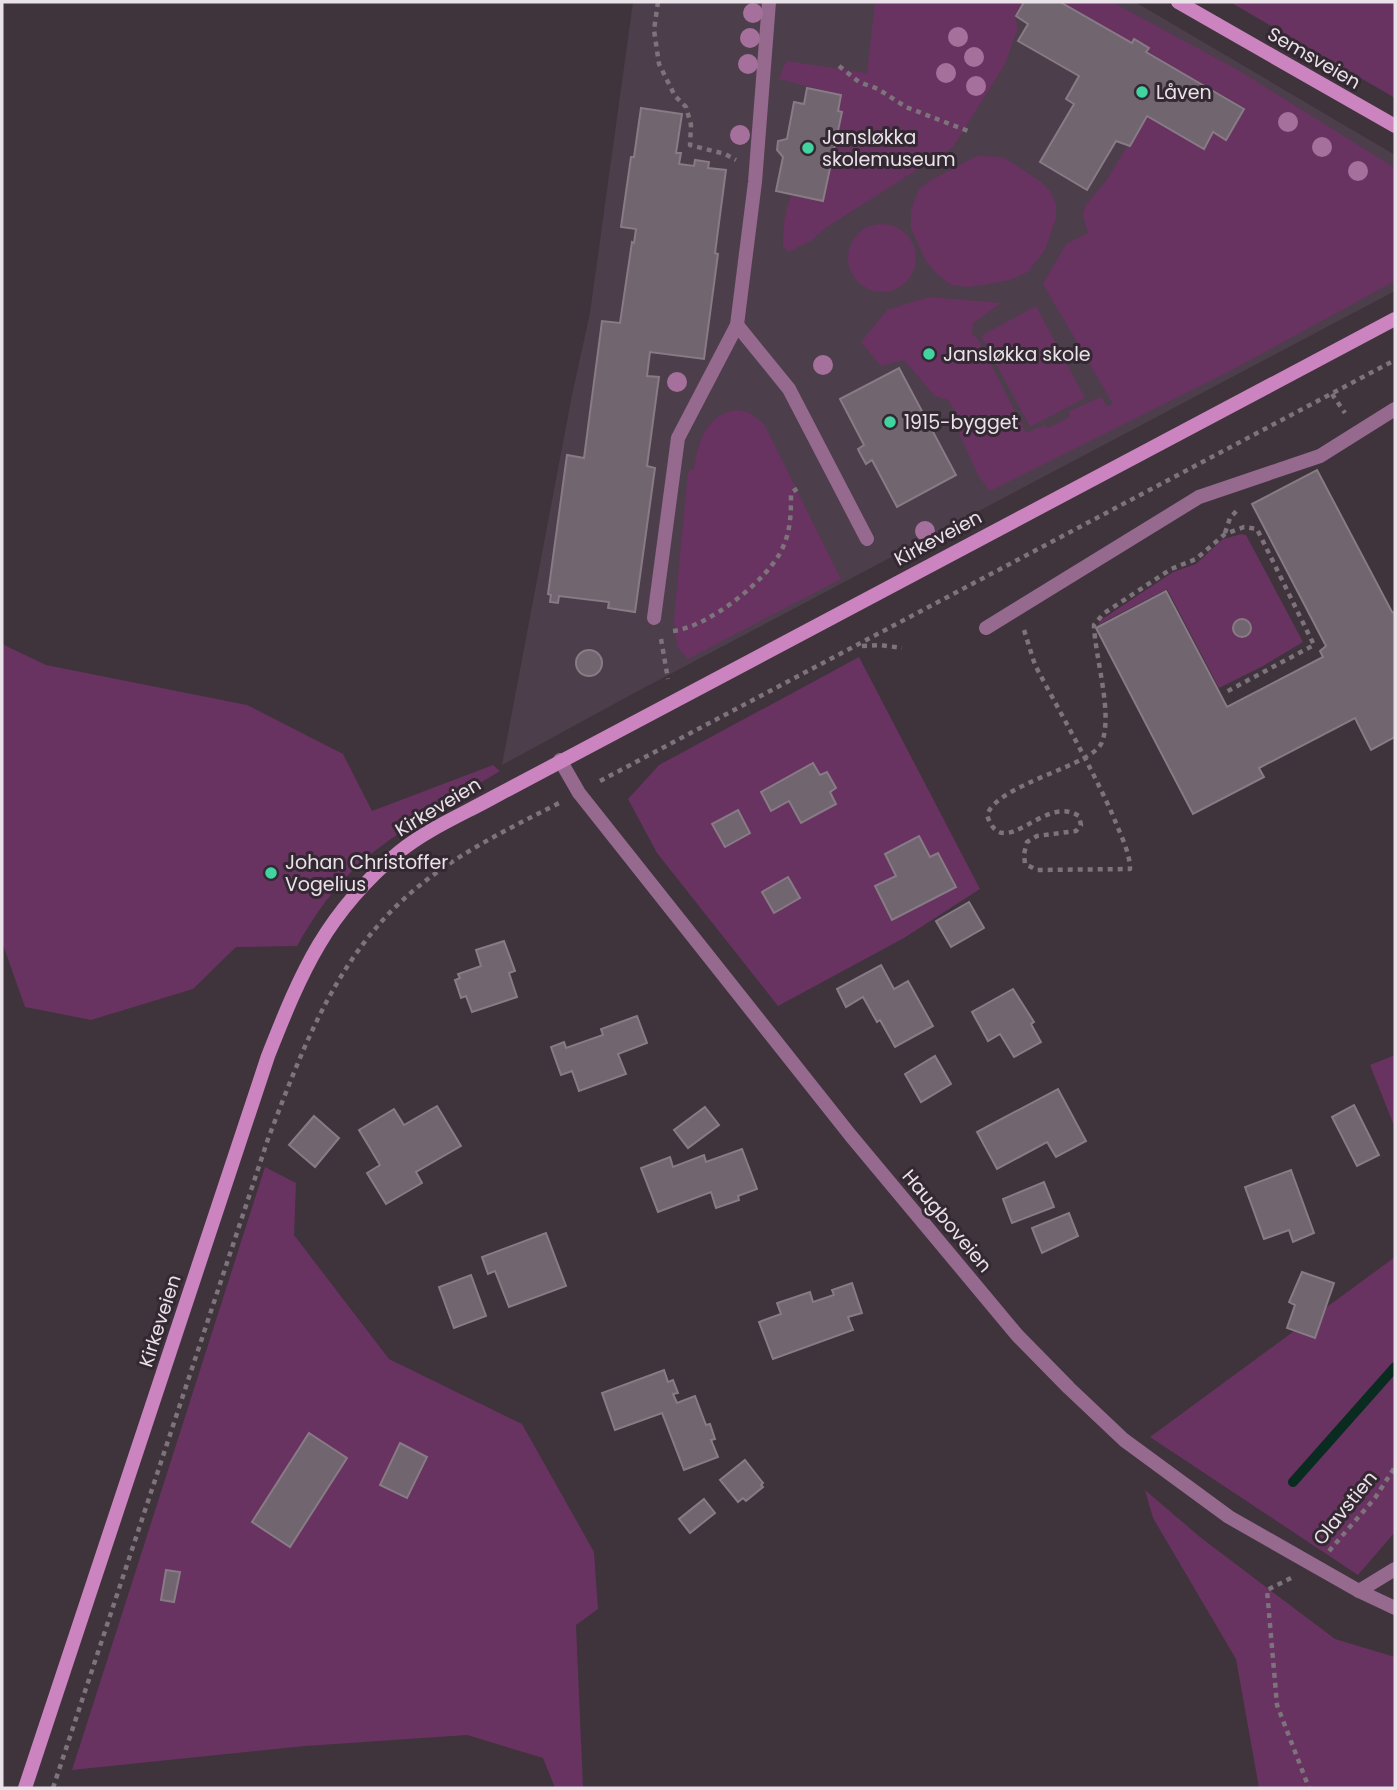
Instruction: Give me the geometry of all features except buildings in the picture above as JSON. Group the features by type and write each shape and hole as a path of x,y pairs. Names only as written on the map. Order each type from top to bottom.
{"main road":[{"name":"Semsveien","path":"1178,2 1395,126"},
{"name":"Kirkeveien","path":"25,1788 268,1056 296,985 312,954 360,887 399,852 560,760 1395,319"}],"street":[{"path":"654,618 678,438 737,325 755,182 769,2"},
{"path":"737,325 789,389 867,539"},
{"path":"986,628 1199,497 1320,456 1395,410"},
{"name":"Haugboveien","path":"560,760 579,793 842,1125 1017,1335 1124,1440 1229,1517 1359,1591 1395,1608"},
{"path":"1359,1591 1395,1569"}],"path":[{"path":"658,2 654,30 659,64 676,96 686,107 691,125 690,145 725,154 744,165 755,182"},
{"path":"839,66 859,82 878,89 906,107 968,131"},
{"path":"600,781 1395,360"},
{"path":"661,641 672,631 686,630 709,618 754,583 773,564 788,534 791,519 790,493 798,488"},
{"path":"1014,611 1024,627 1035,665 1084,758 1102,791 1124,844 1130,869 1037,870 1025,864 1027,842 1037,836 1076,831 1081,825 1079,816 1071,811 1058,810 1015,832 1003,834 995,830 987,815 990,807 1053,771 1084,758 1092,755 1102,745 1105,706 1094,625 1102,614 1171,569 1196,559 1225,534 1244,527 1256,528 1314,645 1226,692"},
{"path":"654,618 669,684"},
{"path":"858,646 902,648"},
{"path":"691,724 695,732"},
{"path":"53,1788 264,1150 303,1047 321,1009 361,945 385,917 418,887 495,836 565,800"},
{"name":"Olavstien","path":"1316,1566 1375,1498 1395,1467"},
{"path":"1309,1788 1277,1705 1268,1590 1316,1566"}],"shaded area":[{"name":"Jansløkka skole","path":"633,2 1135,2 1395,155 1395,291 502,765 590,313"},
{"path":"875,2 1023,2 1015,15 1018,28 1005,64 953,147 827,227 812,240 789,252 783,247 784,220 789,201 792,195 823,201 842,112 837,111 841,95 779,79 786,61 867,73"},
{"path":"1059,2 1112,2 1238,70 1395,168 1395,281 1230,371 990,491 978,475 959,433 957,414 948,400 935,396 904,360 881,366 861,342 887,310 929,297 1001,303 973,323 972,334 978,339 1026,433 1045,425 1048,428 1070,417 1069,411 1101,397 1107,406 1113,404 1043,284 1066,244 1088,233 1083,215 1085,206 1106,181 1146,116 1204,148 1213,133 1227,140 1245,108 1146,52 1148,47 1134,39 1131,43"},
{"path":"1230,2 1395,2 1395,98"},
{"path":"977,156 1003,157 1040,181 1050,191 1056,204 1056,218 1045,250 1028,272 1010,280 989,284 969,287 951,285 926,261 911,229 911,210 919,189"},
{"path":"875,224 889,224 901,229 911,239 916,258 911,277 901,287 889,292 875,292 863,287 853,277 848,265 848,251 853,239 863,229"},
{"path":"1036,306 1085,398 1030,427 981,336"},
{"path":"737,410 748,412 764,424 841,579 688,659 677,647 674,619 688,472 694,469 701,440 711,423 726,413"},
{"path":"1246,535 1303,642 1219,688 1167,589 1098,625 1101,620 1173,572 1196,564 1223,539"},
{"path":"2,644 46,665 247,705 343,754 372,811 493,765 500,771 412,825 364,860 327,900 297,946 236,947 193,989 91,1020 25,1007 2,942"},
{"path":"859,657 980,889 904,938 778,1006 657,853 628,799 659,765"},
{"path":"1395,1055 1395,1128 1370,1065"},
{"path":"265,1167 296,1183 294,1235 389,1359 522,1424 594,1552 598,1609 576,1625 583,1788 555,1788 543,1758 467,1735 305,1746 72,1770"},
{"path":"1395,1257 1395,1532 1358,1575 1150,1437"},
{"path":"1145,1490 1200,1537 1335,1639 1395,1657 1395,1788 1259,1788 1236,1659 1153,1518"}],"waterway":[{"path":"1293,1482 1395,1367"}],"place":[{"name":"Låven","path":"1142,92"},
{"name":"Jansløkka skolemuseum","path":"808,148"},
{"name":"Jansløkka skole","path":"929,354"},
{"name":"1915-bygget","path":"890,422"},
{"name":"Johan Christoffer Vogelius","path":"271,873"}]}
